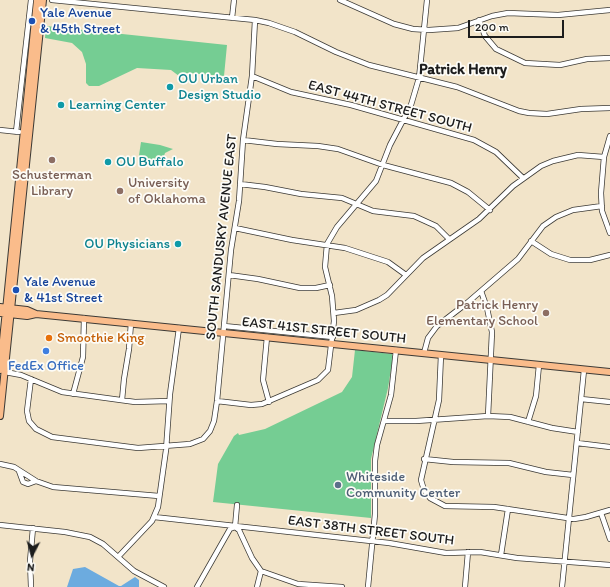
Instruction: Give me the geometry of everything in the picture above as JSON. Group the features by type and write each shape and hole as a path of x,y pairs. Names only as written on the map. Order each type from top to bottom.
{"main road":[{"path":"37,0 37,40"},
{"path":"0,416 6,311 22,133 43,0"},
{"path":"6,311 18,236 22,133"},
{"path":"13,228 18,236"},
{"name":"EAST 41ST STREET SOUTH","path":"6,311 27,316 36,314 179,328 224,329 267,337 332,341 396,350 610,372"}],"street":[{"path":"0,130 22,133 31,0"},
{"path":"52,0 255,20 295,32 336,52 369,65 476,93 519,111 529,113 547,114 581,109 610,108"},
{"path":"232,18 234,0"},
{"path":"340,0 394,24 424,30 458,28 479,20 508,13 558,15 610,10"},
{"path":"217,401 251,405 268,402 322,378 329,365 334,313 325,263 327,244 337,227 376,181 390,145 414,98 419,78 427,0"},
{"name":"SOUTH SANDUSKY AVENUE EAST","path":"167,446 190,444 203,439 210,432 214,421 240,184 243,140 252,76 255,20"},
{"path":"479,20 485,36 496,49 525,63 560,65 587,59 610,58"},
{"name":"EAST 44TH STREET SOUTH","path":"252,76 291,92 351,105 402,121 474,140 496,152 523,178"},
{"path":"610,136 604,157 601,177 602,206 610,233"},
{"path":"243,140 277,144 329,147 383,164 451,182 468,192 490,210"},
{"path":"334,313 347,312 366,307 387,294 423,258 490,210 523,178 541,166 558,160 585,155 604,157"},
{"path":"240,184 301,194 342,198 373,211 421,218 436,226 449,239"},
{"path":"424,353 426,342 432,331 518,259 543,226 556,217 573,210 602,206"},
{"path":"235,228 282,238 327,244 388,262 406,275"},
{"path":"531,241 551,254 570,260 590,260 610,255"},
{"path":"229,275 258,279 300,288 316,288 330,285"},
{"path":"480,291 487,308 492,332 492,360 488,388 488,416"},
{"path":"73,394 83,357 84,318"},
{"path":"122,400 124,379 130,350 131,323"},
{"path":"118,557 154,517 167,446 169,401 179,328"},
{"name":"EAST 41ST STREET SOUTH","path":"224,329 332,341"},
{"path":"267,337 263,380 268,402"},
{"path":"368,587 376,504 375,461 392,394 396,350"},
{"path":"441,355 440,388 424,459 421,480 424,490 430,498 441,505 485,506 580,519 610,510"},
{"path":"528,422 536,396 539,365"},
{"path":"562,587 584,370"},
{"path":"3,371 31,379 55,390 73,394 134,402 169,401"},
{"path":"31,379 27,411 31,424 36,429 52,437 130,448 167,446"},
{"path":"581,399 610,402"},
{"path":"384,421 434,420 488,416 510,417 578,432"},
{"path":"577,443 610,447"},
{"path":"424,459 453,462 509,463 546,472 574,475"},
{"path":"0,464 19,470 36,481 63,488 159,496"},
{"path":"19,470 23,482 28,484 36,481"},
{"path":"235,527 237,505"},
{"path":"501,556 508,509"},
{"path":"601,513 610,539"},
{"name":"EAST 38TH STREET SOUTH","path":"154,517 372,541 446,552 468,552 610,565"},
{"path":"0,525 87,536 104,544 134,571 157,585 164,587"},
{"path":"235,527 239,530 252,558 261,571 298,584 342,587"},
{"path":"197,587 230,529 235,527"},
{"path":"31,587 30,561 33,528"},
{"path":"465,587 468,552"},
{"path":"257,587 261,571"}],"green space":[{"path":"46,26 227,45 224,76 188,73 179,76 171,70 137,68 99,86 89,86 86,83 86,64 82,52 72,43 45,38"},
{"path":"141,142 173,149 165,153 162,162 138,162"},
{"path":"355,350 392,354 393,357 388,388 371,459 371,518 213,502 218,464 234,436 238,433 239,435 265,429 342,392 352,377"}],"water":[{"path":"85,567 119,586 135,577 139,580 139,587 67,587 73,569"}],"place":[{"name":"Yale Avenue & 45th Street","path":"32,21"},
{"name":"OU Urban Design Studio","path":"170,87"},
{"name":"Learning Center","path":"61,105"},
{"name":"Schusterman Library","path":"52,160"},
{"name":"OU Buffalo","path":"108,162"},
{"name":"University of Oklahoma","path":"120,191"},
{"name":"OU Physicians","path":"178,244"},
{"name":"Yale Avenue & 41st Street","path":"16,290"},
{"name":"Patrick Henry Elementary School","path":"546,313"},
{"name":"Smoothie King","path":"49,338"},
{"name":"FedEx Office","path":"46,351"},
{"name":"Whiteside Community Center","path":"338,485"}],"district":[{"name":"Patrick Henry","path":"463,70"}]}
